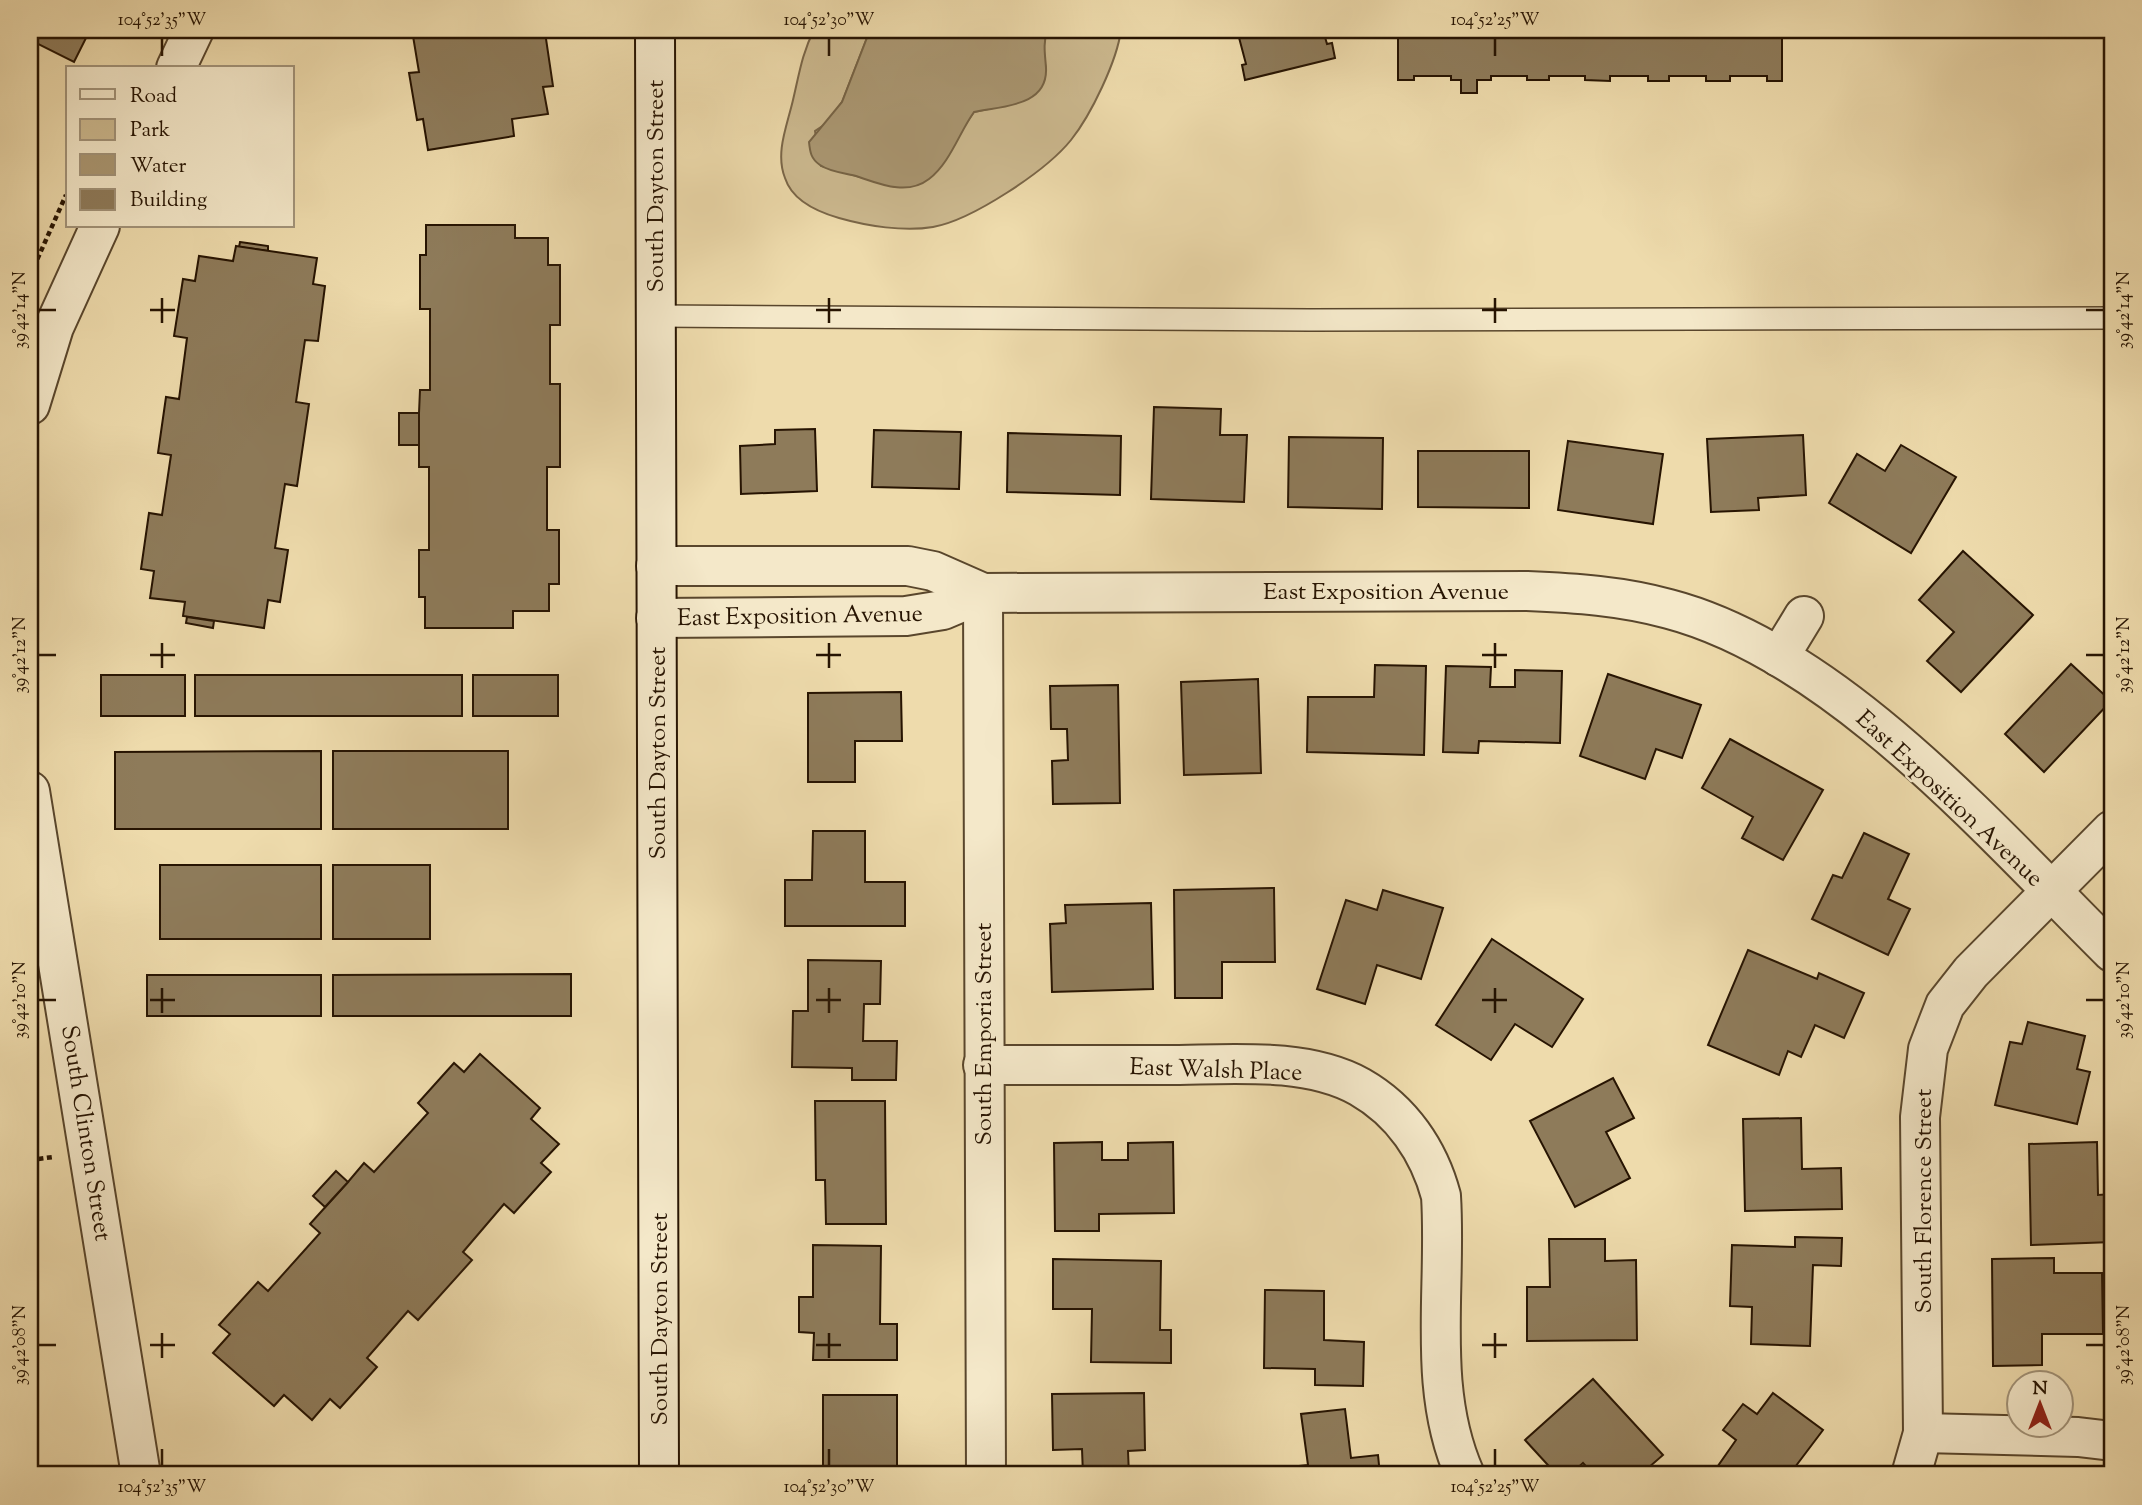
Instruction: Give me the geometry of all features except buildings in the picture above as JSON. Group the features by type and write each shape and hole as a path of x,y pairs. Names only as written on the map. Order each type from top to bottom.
{"street":[{"path":"177,66 194,30"},
{"name":"South Dayton Street","path":"655,30 659,1475"},
{"path":"30,405 54,327 99,228"},
{"name":"East Exposition Avenue","path":"656,566 908,566 947,575 982,593"},
{"name":"East Exposition Avenue","path":"656,618 906,617 943,610 982,593 1527,591 1584,594 1670,609 1779,657 1895,741 2112,951"},
{"name":"South Emporia Street","path":"982,593 986,1475"},
{"path":"1779,657 1804,616"},
{"name":"South Clinton Street","path":"30,792 141,1475"},
{"name":"South Florence Street","path":"1923,1433 1920,1117 1927,1056 1937,1023 1953,993 2112,830"},
{"name":"East Walsh Place","path":"983,1065 1278,1067 1331,1075 1360,1087 1404,1122 1419,1143 1435,1175 1441,1196 1443,1404 1453,1446 1465,1475"},
{"path":"1911,1475 1923,1433 2112,1440"}],"lane":[{"path":"655,316 1310,320 2112,318"}],"path":[{"path":"30,257 37,260 66,195"}],"green space":[{"path":"814,30 870,30 842,102 827,123 815,131 821,166 895,187 965,125 974,112 993,108 1046,68 1042,50 1047,30 1121,30 1109,72 1095,102 1079,129 1059,152 1027,179 968,215 933,227 910,229 873,226 831,215 807,204 788,186 782,169 783,139 804,56"}],"water":[{"path":"870,30 1047,30 1045,81 1031,97 1021,102 974,112 943,165 921,184 893,187 833,171 815,160 809,142 842,102"}]}
